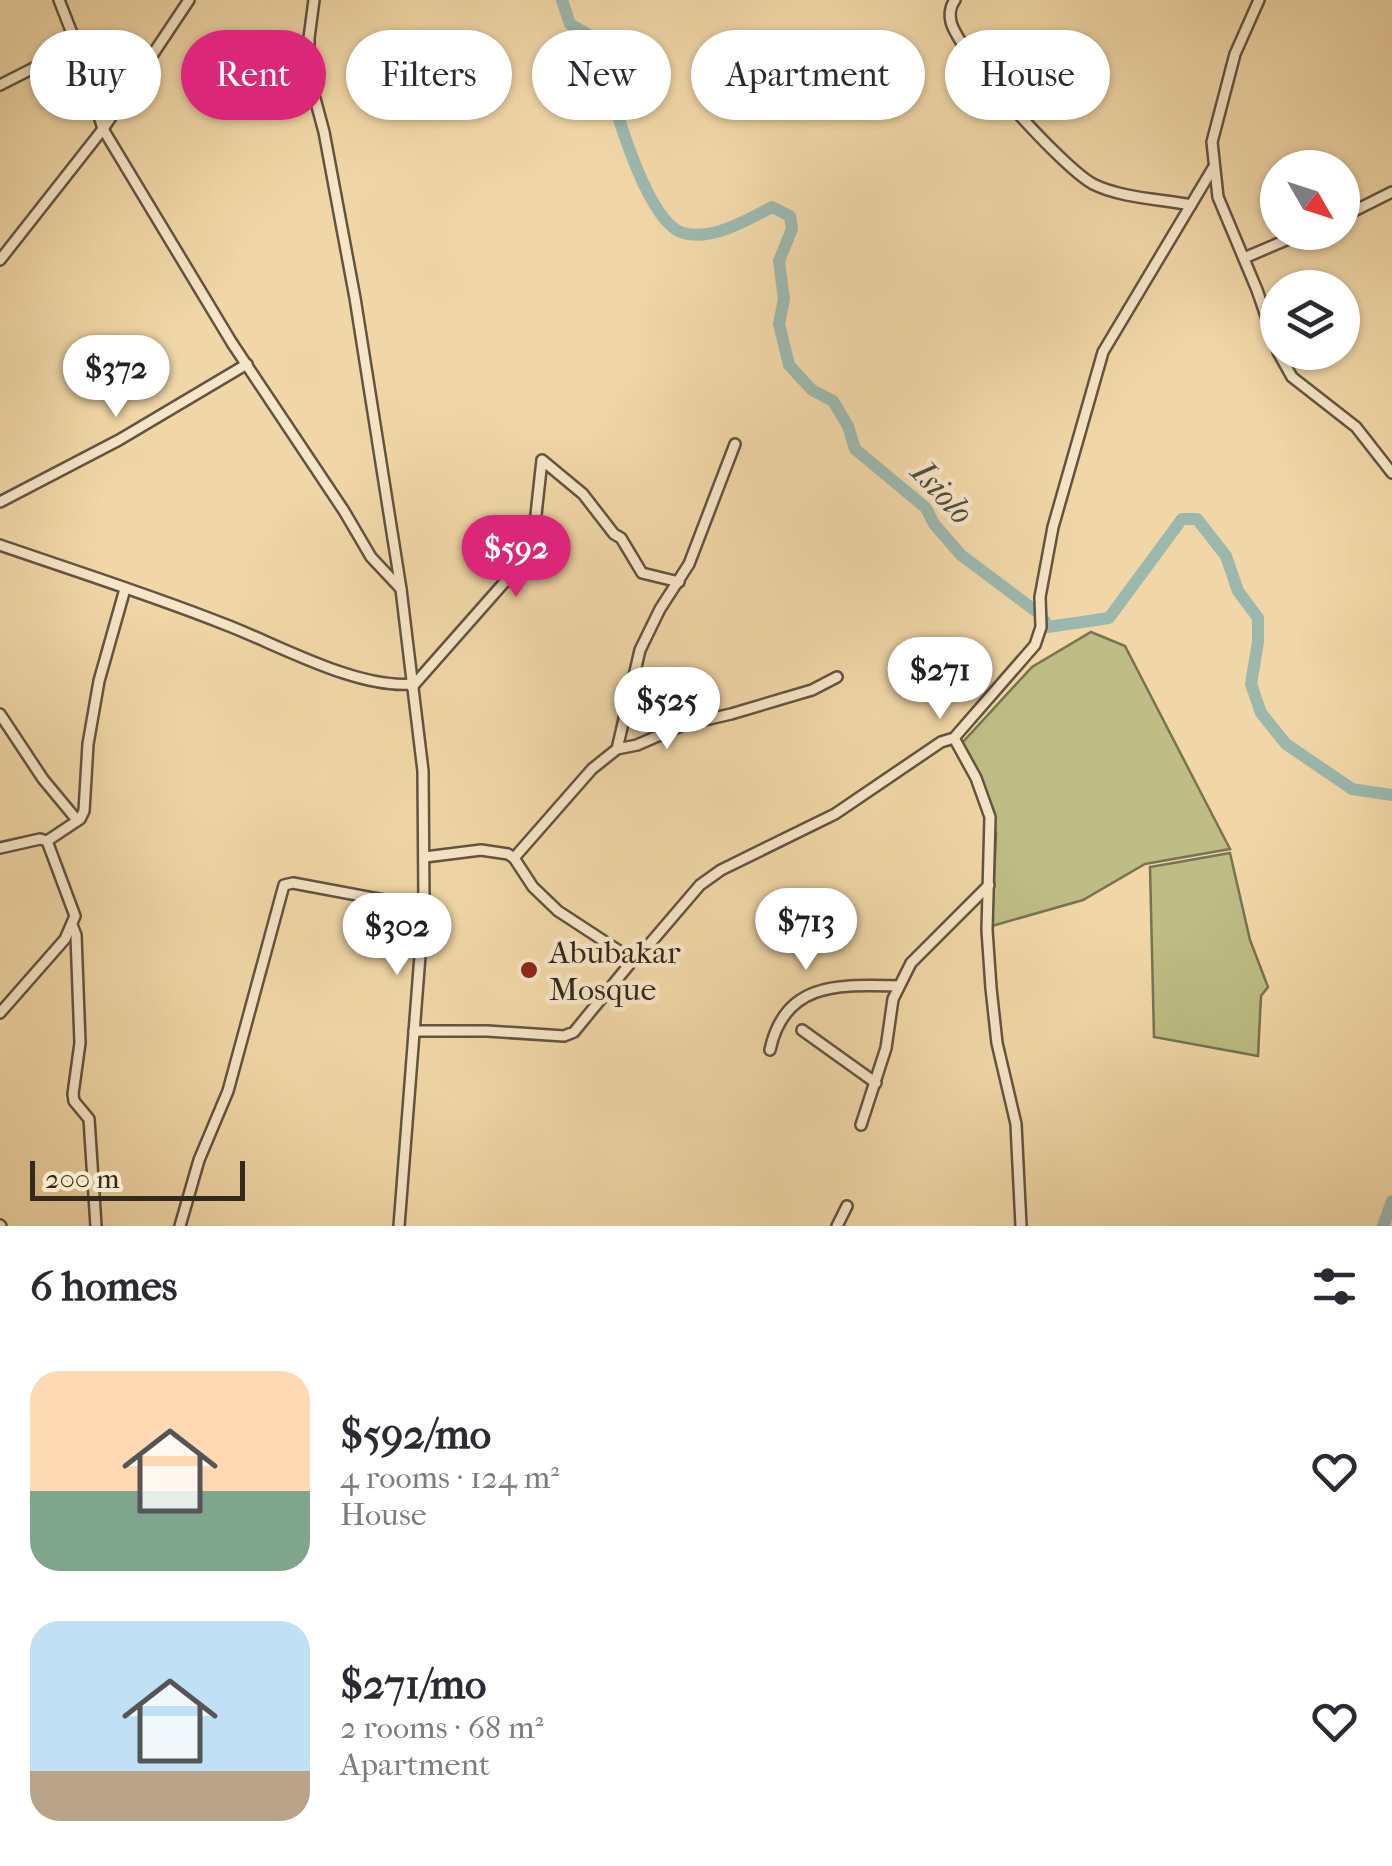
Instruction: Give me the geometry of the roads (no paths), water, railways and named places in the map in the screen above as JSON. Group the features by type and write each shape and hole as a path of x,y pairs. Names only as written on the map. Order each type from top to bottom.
{"street":[{"path":"59,0 70,30"},
{"path":"0,260 104,129 190,0"},
{"path":"314,0 309,76 324,132 355,298 401,590 423,771 424,904 399,1226"},
{"path":"955,0 950,12 955,32 1017,112 1064,164 1096,186 1191,205"},
{"path":"1259,0 1234,54 1212,142 1218,197 1260,302"},
{"path":"0,85 30,70"},
{"path":"101,120 247,364 371,558 401,590"},
{"path":"414,1031 564,1036 580,1026 632,960 642,954 700,885 721,870 835,814 941,742 954,738 1034,645 1041,626 1040,597 1053,527 1092,382 1113,331 1214,168"},
{"path":"1360,208 1392,192"},
{"path":"1244,258 1263,250"},
{"path":"0,502 119,440 247,364"},
{"path":"1288,370 1356,427 1392,472"},
{"path":"618,749 640,650 709,517 735,444"},
{"path":"0,545 390,686 412,686 532,551 542,460 584,494 621,538 642,574 678,582"},
{"path":"0,848 48,841 84,811 88,744 99,682 125,589"},
{"path":"514,858 592,770 618,749 702,719 801,694 837,677"},
{"path":"0,714 43,780 77,820"},
{"path":"954,738 984,796 990,817 987,930 994,1022 1016,1124 1021,1226"},
{"path":"0,1013 65,939 75,916 48,841"},
{"path":"425,857 482,850 514,858 533,886 558,911 632,960"},
{"path":"180,1226 199,1160 228,1091 284,886 293,882 424,904"},
{"path":"861,1125 886,1048 893,999 911,963 989,886"},
{"path":"72,925 76,935 80,1044 73,1094 77,1106 89,1119 96,1226"},
{"path":"770,1050 774,1032 791,1006 814,991 844,985 899,986"},
{"path":"802,1030 876,1082"},
{"path":"837,1226 847,1206"}],"waterway":[{"name":"Isiolo","path":"562,0 570,24 594,38 628,147 654,203 668,223 694,235 729,228 772,207 790,216 792,229 779,261 784,299 779,324 789,365 812,390 833,401 848,426 855,449 926,508 934,524 961,555 1041,615 1048,627 1109,618 1182,519 1197,519 1226,556 1238,591 1258,618 1251,684 1261,713 1286,744 1352,789 1392,795"},
{"name":"Isiolo","path":"1383,1226 1392,1201"}],"place":[{"name":"Abubakar Mosque","path":"529,970"}]}
